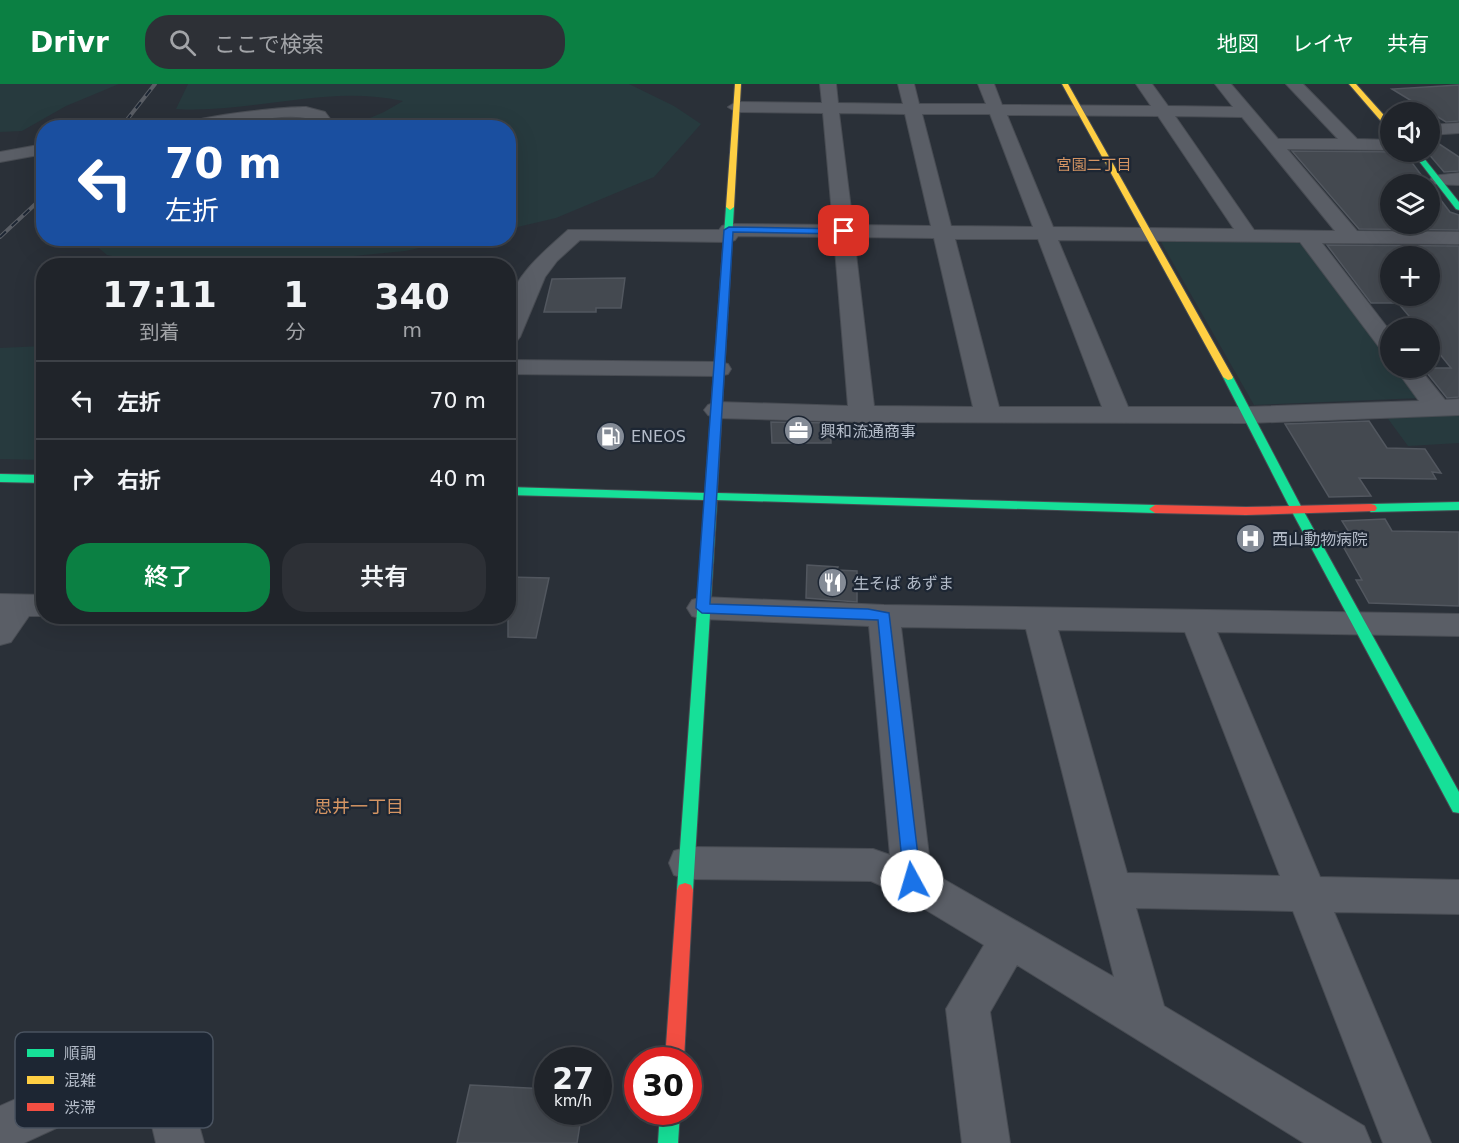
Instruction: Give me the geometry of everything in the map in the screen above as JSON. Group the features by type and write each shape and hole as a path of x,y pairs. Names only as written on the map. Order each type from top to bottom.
{"street":[{"path":"675,1047 738,84"},
{"path":"828,84 862,414"},
{"path":"906,84 988,414"},
{"path":"986,84 1118,415"},
{"path":"1065,84 1249,415 1297,510 1459,807"},
{"path":"1144,84 1250,237"},
{"path":"1223,84 1276,144 1352,238"},
{"path":"1294,84 1353,145"},
{"path":"1352,84 1380,115"},
{"path":"736,107 1246,112"},
{"path":"235,120 266,115 308,113 324,120"},
{"path":"1440,129 1459,128"},
{"path":"1276,144 1380,145"},
{"path":"0,157 36,150"},
{"path":"1424,162 1434,174"},
{"path":"1440,180 1459,179"},
{"path":"1440,181 1459,207"},
{"path":"516,315 536,274 546,260 575,234 844,231 1459,238"},
{"path":"1306,236 1380,333"},
{"path":"516,367 719,369"},
{"path":"1418,378 1448,407"},
{"path":"717,410 862,414 1249,415 1448,407"},
{"path":"0,478 36,479"},
{"path":"516,491 1297,510 1459,506"},
{"path":"0,634 22,605"},
{"path":"702,608 868,613 884,616 1459,625"},
{"path":"884,616 912,881"},
{"path":"1039,619 1146,1019"},
{"path":"1197,621 1309,894 1407,1143"},
{"path":"688,863 873,865 912,881 1146,1019 1347,1143"},
{"path":"1110,890 1459,897"},
{"path":"986,1143 968,1009 1010,940"},
{"path":"0,1130 15,1123"},
{"path":"668,1143 669,1125"},
{"path":"176,1128 180,1143"}],"green space":[{"path":"0,84 119,84 66,106 41,120 36,120 36,123 22,131 0,132"},
{"path":"188,84 629,84 674,106 701,124 654,177 556,218 516,227 516,120 365,120 403,101 345,96 233,107 176,109"},
{"path":"1167,239 1291,240 1301,244 1380,346 1380,378 1405,378 1421,398 1254,405 1161,242"},
{"path":"96,246 430,246 405,251 333,258 122,258 107,255"},
{"path":"36,346 36,460 0,459 0,348"},
{"path":"1459,413 1459,443 1408,446 1386,416"}],"building":[{"path":"1459,85 1459,121 1446,122 1440,118 1440,102 1413,102 1392,89"},
{"path":"1440,145 1459,157 1459,171 1444,172 1436,162 1440,162"},
{"path":"1292,151 1380,152 1380,162 1412,162 1420,174 1380,174 1380,229 1359,229"},
{"path":"1440,199 1450,212 1459,215 1459,230 1440,230"},
{"path":"1327,245 1459,246 1459,397 1447,398 1431,378 1440,378 1440,368 1451,368 1440,354 1440,318 1411,318 1401,306 1440,306 1440,246 1380,246 1380,303 1371,303"},
{"path":"625,278 621,308 596,308 596,312 544,312 552,279"},
{"path":"1369,421 1387,448 1425,449 1441,473 1432,472 1436,479 1359,478 1371,496 1329,497 1285,424"},
{"path":"771,422 830,423 831,443 772,443"},
{"path":"1385,519 1392,531 1459,532 1459,606 1369,603 1356,580 1362,580 1335,532 1349,532 1342,521"},
{"path":"807,565 857,571 857,602 806,598"},
{"path":"516,577 549,578 536,638 508,637 508,624 516,624"},
{"path":"470,1085 534,1088 534,1125 580,1125 577,1143 457,1143"}],"railway":[{"path":"127,120 155,84"},
{"path":"0,237 36,203"}],"traffic: fast":[{"path":"1423,162 1459,207"},
{"path":"685,890 730,207"},
{"path":"1228,377 1297,510 1459,807"},
{"path":"0,478 36,479"},
{"path":"516,491 1155,509"},
{"path":"1371,508 1459,506"},
{"path":"668,1143 669,1125"}],"traffic: slow":[{"path":"730,207 738,84"},
{"path":"1065,84 1228,377"},
{"path":"1352,84 1380,115"}],"traffic: jam":[{"path":"1155,509 1246,511 1371,508"},
{"path":"675,1047 685,890"}],"place":[{"name":"興和流通商事","path":"799,431"},
{"name":"ENEOS","path":"610,436"},
{"name":"西山動物病院","path":"1251,539"},
{"name":"生そば あずま","path":"832,583"}],"district":[{"name":"宮園二丁目","path":"1094,165"},
{"name":"思井一丁目","path":"359,806"}],"route":[{"path":"844,231 729,230 702,608 868,613 884,616 912,881"}]}
